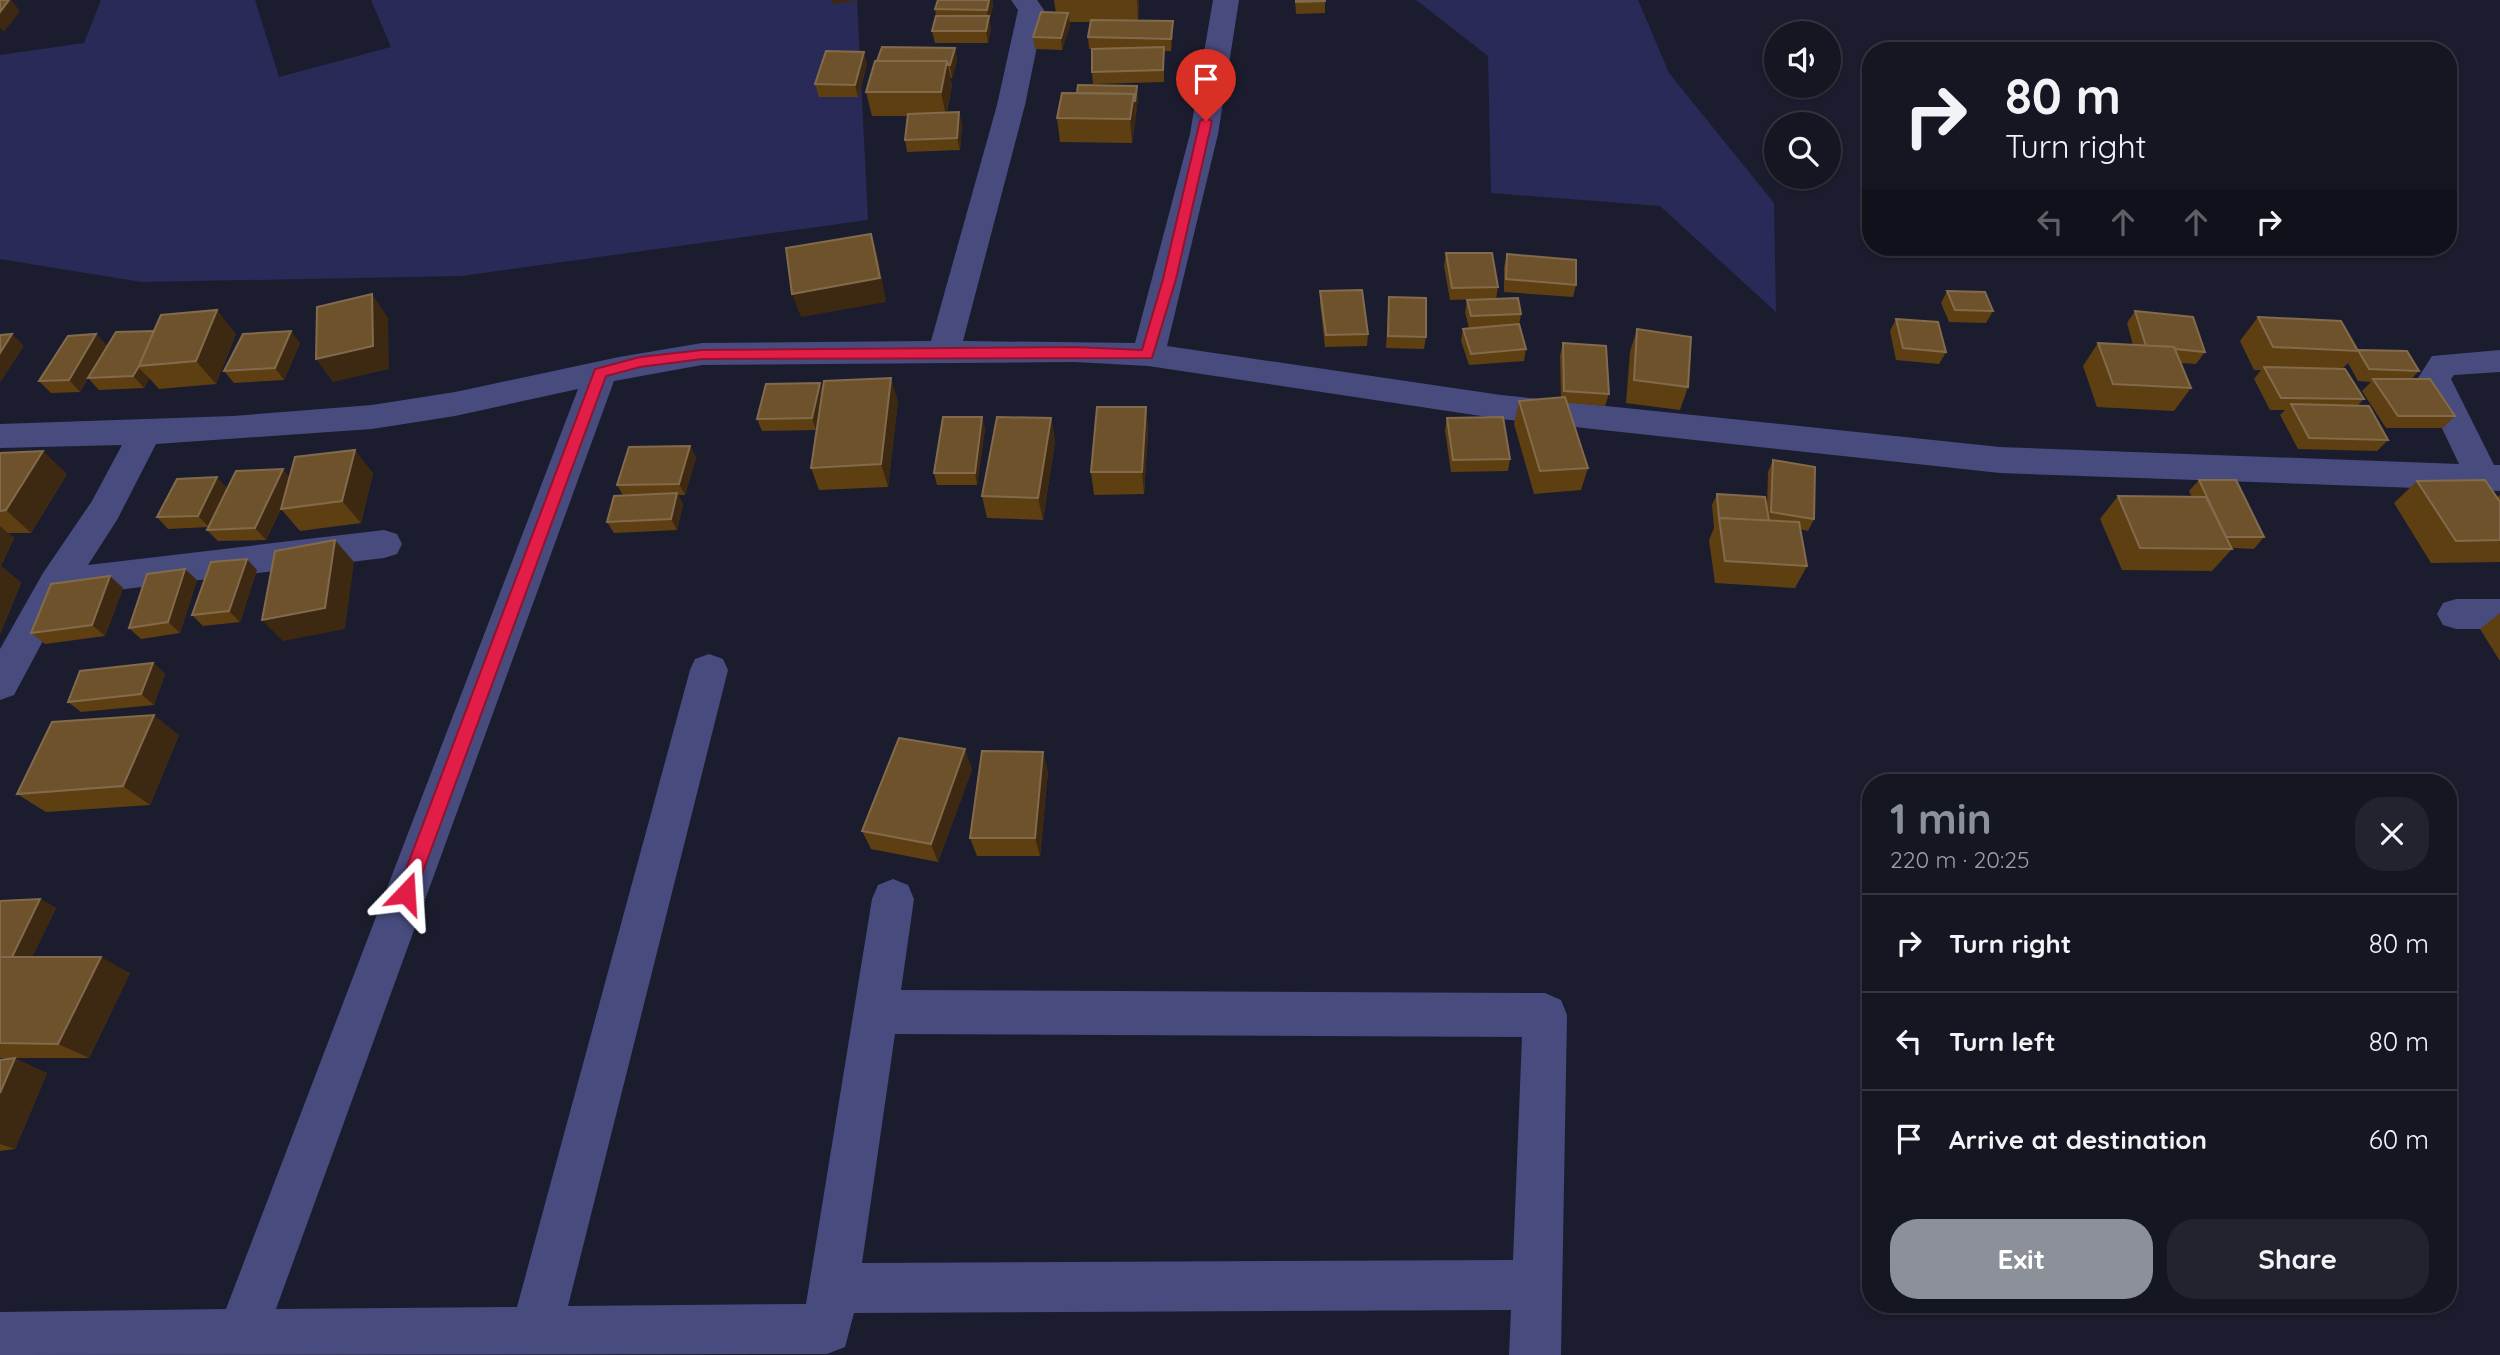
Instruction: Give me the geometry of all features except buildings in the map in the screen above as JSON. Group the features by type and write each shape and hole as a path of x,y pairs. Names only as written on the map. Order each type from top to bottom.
{"street":[{"path":"943,354 1011,105 1031,10 1024,0"},
{"path":"1148,355 1170,279 1218,69 1226,0"},
{"path":"0,436 146,431 373,417 557,384 640,362 702,354 1075,351 1148,355 1501,407 2000,460 2491,478"},
{"path":"2491,478 2434,378 2444,364 2500,361"},
{"path":"237,1345 600,373"},
{"path":"0,684 56,583 104,510 146,431"},
{"path":"56,583 384,544"},
{"path":"2456,614 2500,614"},
{"path":"533,1344 709,670"},
{"path":"828,1324 893,899"},
{"path":"876,1012 1545,1015 1535,1355"},
{"path":"0,1336 237,1345 533,1344 828,1324 1535,1285"}],"shaded area":[{"path":"101,0 255,0 279,77 391,47 371,0 857,0 868,220 461,276 141,282 0,259 0,55 84,43"},
{"path":"1416,0 1638,0 1669,73 1774,203 1776,312 1660,206 1491,193 1488,56"}],"route":[{"path":"406,893 600,373 640,362 702,354 1075,351 1148,355 1170,279 1206,121"}]}
